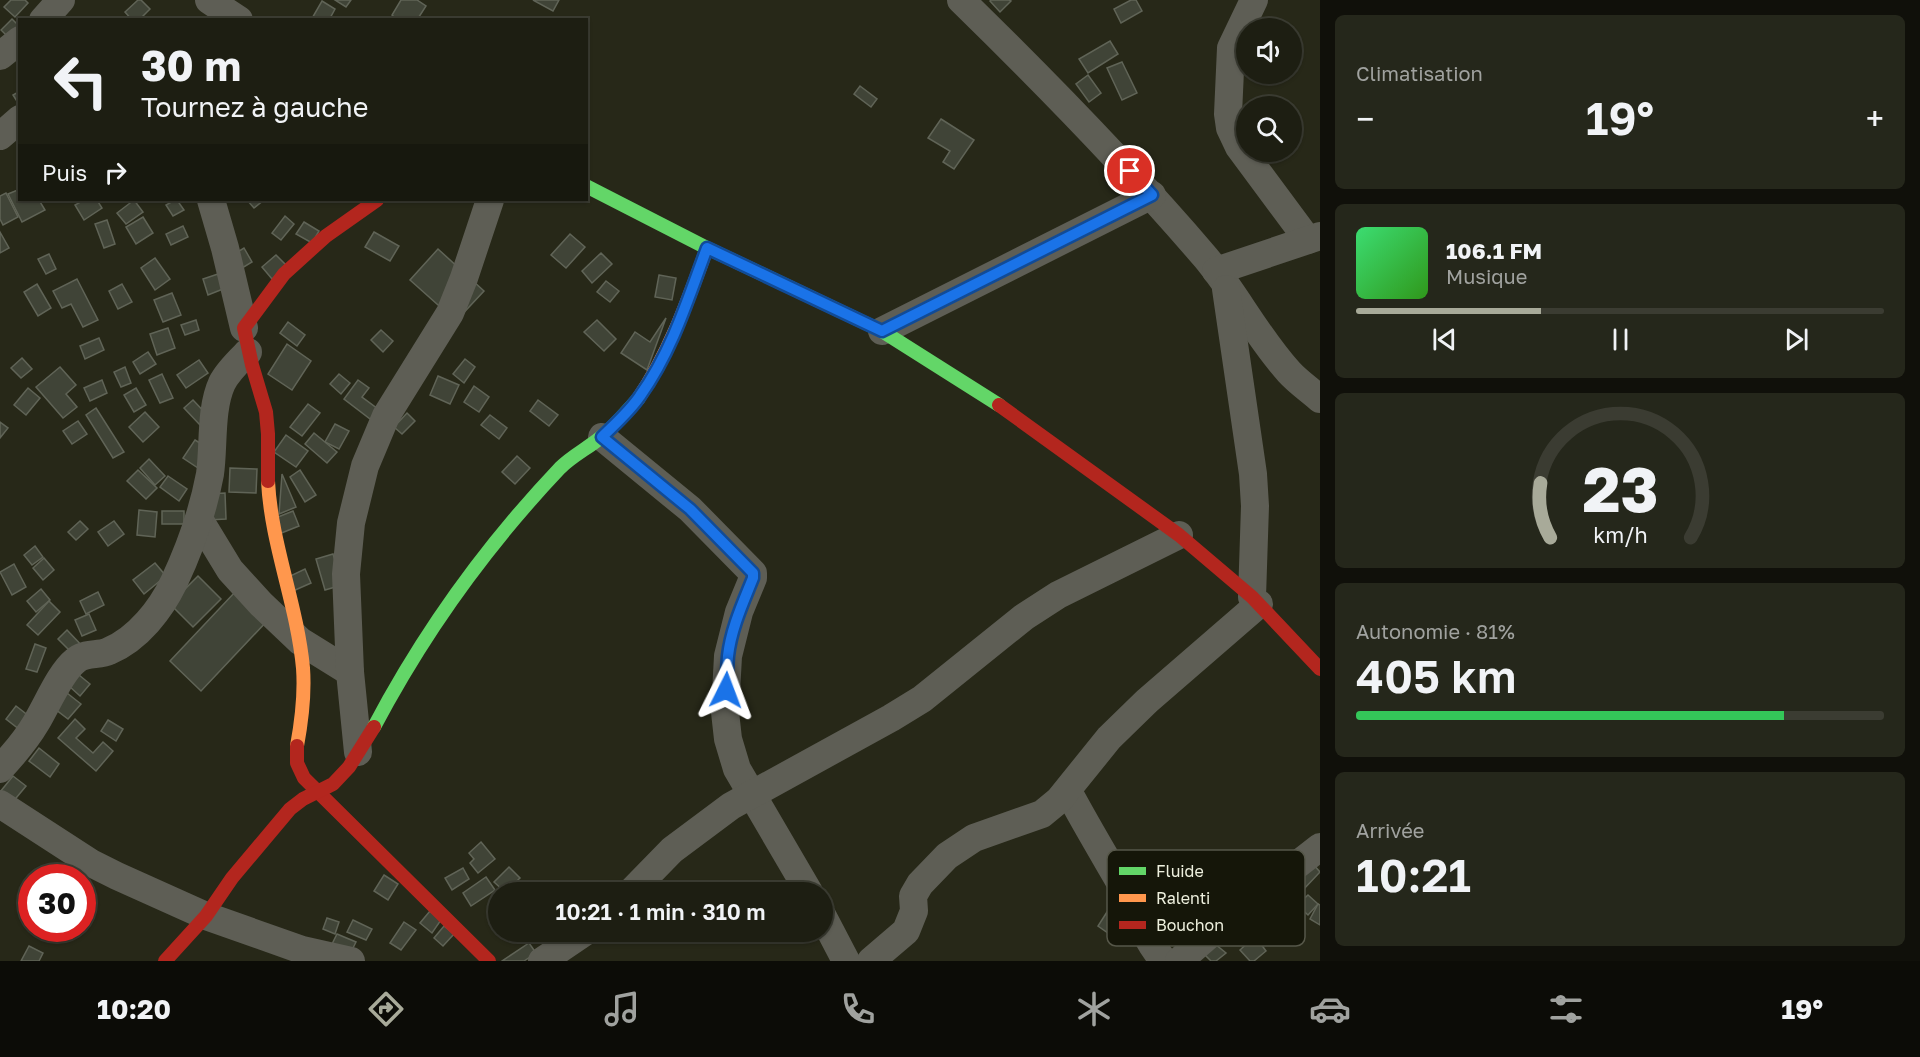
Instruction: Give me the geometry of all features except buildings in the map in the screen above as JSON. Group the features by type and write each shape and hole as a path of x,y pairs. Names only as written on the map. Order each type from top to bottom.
{"street":[{"path":"45,18 61,0"},
{"path":"209,0 235,18"},
{"path":"961,0 1152,195 1221,277 1290,373 1320,399"},
{"path":"1221,277 1314,238 1239,147 1230,128 1228,93 1231,48 1254,0"},
{"path":"0,56 18,42"},
{"path":"0,136 18,119"},
{"path":"588,187 707,248 882,331 1003,408 1179,535 1256,600 1320,669"},
{"path":"882,331 1152,195"},
{"path":"211,201 266,410 269,500 300,642 305,690 303,720 297,747 296,761 299,770 380,855 489,961"},
{"path":"0,770 19,749 67,670 76,660 84,656 108,652 119,646 143,627 156,611 173,584 199,519 210,473 217,397 222,383 284,274 326,236 376,201"},
{"path":"358,752 350,672 346,573 351,523 365,465 386,416 450,313 490,201"},
{"path":"165,961 206,916 232,878 290,808 340,778 373,729 413,657 486,555 563,465 602,437 639,398 657,370 676,332 707,248"},
{"path":"871,961 906,931 914,911 913,896 920,884 947,856 974,838 1042,814 1068,791 1109,738 1256,600 1253,474 1221,277"},
{"path":"602,437 690,509 753,573 739,612 728,656 725,712 728,739 737,769 803,882"},
{"path":"199,519 230,570 261,604 300,642 350,672"},
{"path":"641,882 672,850 716,817 752,794 860,736 922,699 1024,616 1058,596 1179,535"},
{"path":"1068,791 1107,861"},
{"path":"0,804 91,863 206,916 302,950 351,961"},
{"path":"1305,859 1320,847"},
{"path":"833,936 846,961"},
{"path":"542,961 570,942"},
{"path":"1151,946 1164,961"},
{"path":"1179,961 1196,946"}],"traffic: fast":[{"path":"588,187 707,248 882,331 999,405"},
{"path":"374,727 435,624 507,527 560,468 605,434 638,399"}],"traffic: slow":[{"path":"638,399 669,344 707,248"},
{"path":"268,481 274,528 300,644 303,668 303,707 297,746"}],"traffic: jam":[{"path":"268,481 266,412 244,328 284,274 326,236 376,201"},
{"path":"999,405 1179,535 1252,597 1320,669"},
{"path":"165,961 206,916 232,878 290,809 303,799 333,784 349,767 374,727"},
{"path":"297,746 297,763 304,778 489,961"}],"route":[{"path":"726,690 731,641 753,573 690,509 602,437 639,398 657,370 676,332 707,248 882,331 1152,195 1130,171"}]}
